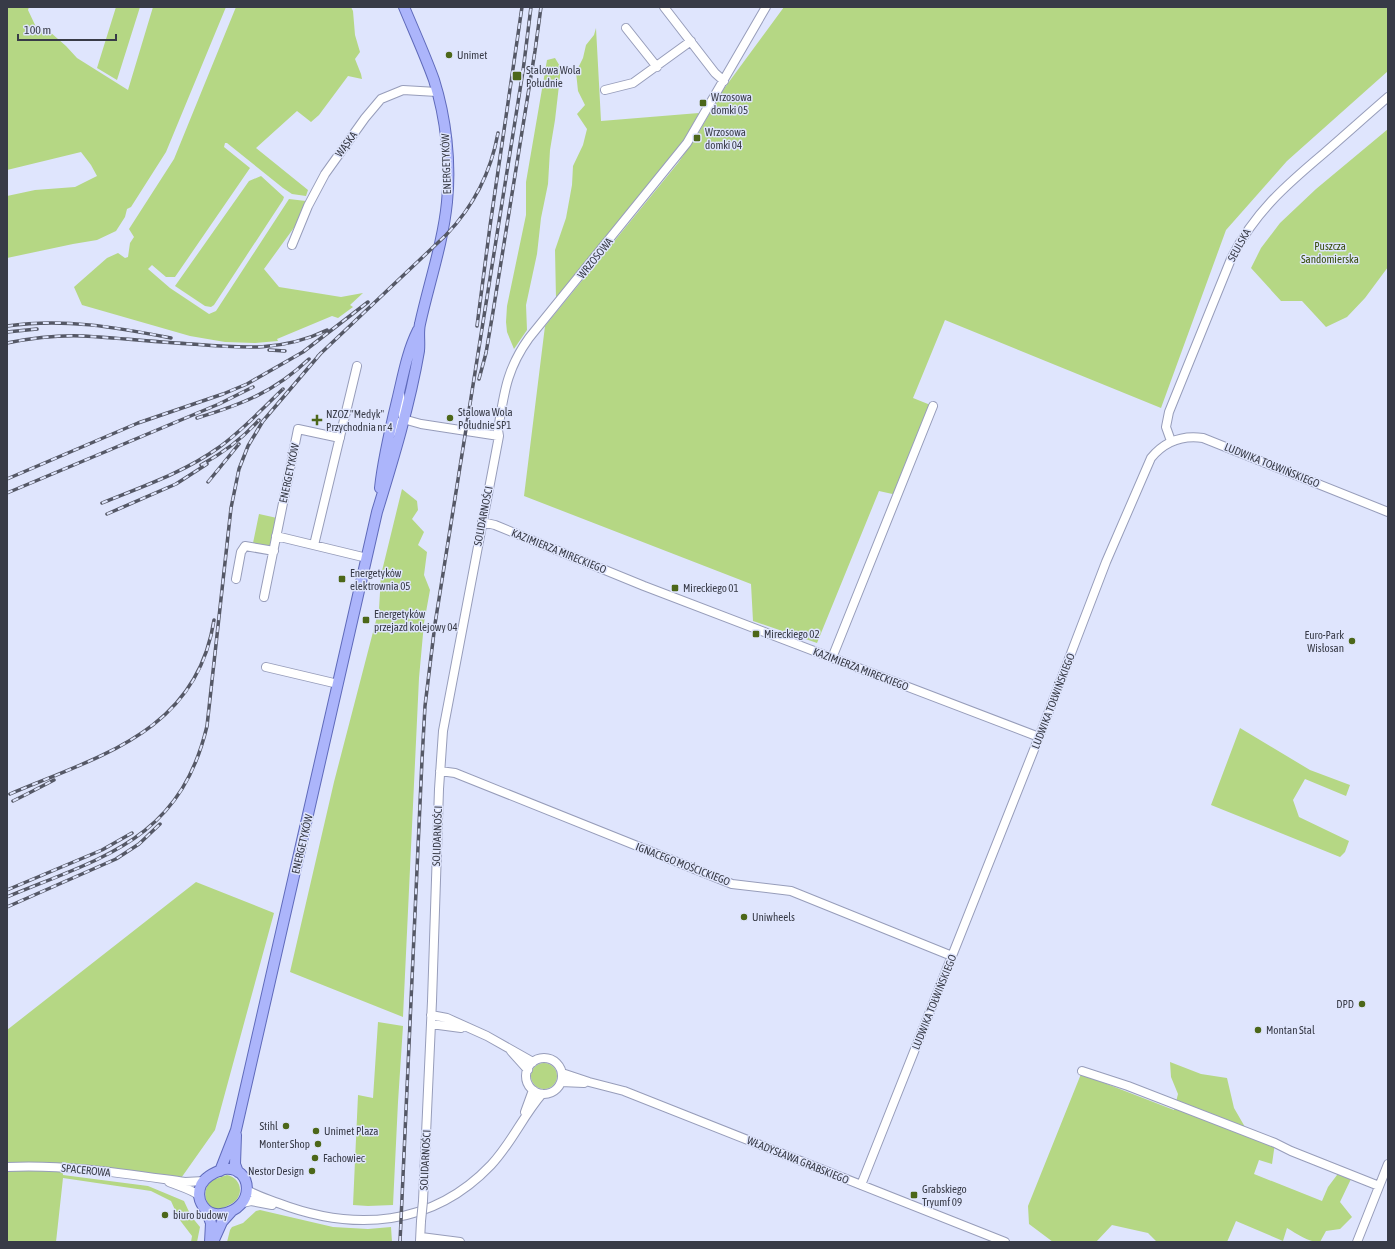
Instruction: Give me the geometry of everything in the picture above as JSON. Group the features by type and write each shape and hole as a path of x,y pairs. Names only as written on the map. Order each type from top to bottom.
{"main road":[{"name":"ENERGETYKÓW","path":"377,512 382,468 388,437 409,352 420,326 444,223 447,202 448,163 445,126 438,92 404,7"},
{"name":"ENERGETYKÓW","path":"220,1171 236,1130 377,512 390,470 403,419 419,349 420,326"},
{"name":"ENERGETYKÓW","path":"236,1130 234,1164 238,1172"},
{"path":"210,1242 211,1223 199,1196 201,1186 210,1175 228,1169 238,1172 245,1181 247,1190 246,1198 243,1203 230,1212 222,1222 213,1242"},
{"path":"206,1210 214,1214 230,1212"}],"street":[{"path":"664,7 715,73 724,81"},
{"name":"WRZOSOWA","path":"498,436 507,381 513,364 520,351 682,151 766,7"},
{"path":"626,28 657,66"},
{"path":"605,90 633,83 691,41"},
{"name":"WĄSKA","path":"292,245 308,206 325,174 365,118 381,99 403,90 438,92"},
{"name":"SEULSKA","path":"1171,441 1166,427 1169,412 1231,259 1243,236 1259,214 1287,185 1388,97"},
{"path":"314,545 357,366"},
{"path":"388,437 403,419 400,388"},
{"path":"832,658 933,406"},
{"path":"403,419 421,424 498,436"},
{"name":"ENERGETYKÓW","path":"264,597 298,429 340,438"},
{"name":"SOLIDARNOŚCI","path":"421,1240 431,1024 440,771 443,731 498,436"},
{"name":"LUDWIKA TOŁWIŃSKIEGO","path":"861,1185 1039,737 1106,562 1146,467 1155,452 1171,441 1188,437 1203,438 1388,512"},
{"name":"KAZIMIERZA MIRECKIEGO","path":"482,522 495,525 583,562 1039,737"},
{"path":"276,536 367,558"},
{"path":"236,579 241,552 245,546 274,551"},
{"path":"266,667 338,684"},
{"name":"IGNACEGO MOŚCICKIEGO","path":"440,771 455,773 732,884 791,891 952,956"},
{"path":"431,1015 447,1018 491,1038 533,1062"},
{"path":"431,1024 468,1028"},
{"path":"508,1048 528,1070"},
{"path":"543,1058 553,1060 560,1068 562,1073 561,1082 558,1088 548,1094 542,1094 533,1090 527,1081 528,1070 533,1062 543,1058"},
{"path":"1082,1071 1128,1086 1275,1143 1291,1151 1379,1186"},
{"name":"WŁADYSŁAWA GRABSKIEGO","path":"562,1073 624,1091 1006,1242"},
{"name":"WŁADYSŁAWA GRABSKIEGO","path":"561,1082 589,1082"},
{"path":"521,1122 533,1090"},
{"path":"243,1203 251,1201 259,1202 292,1208 330,1218 355,1221 388,1220 414,1214 451,1197 477,1178 501,1153 521,1122 542,1094"},
{"path":"1357,1242 1388,1164"},
{"name":"SPACEROWA","path":"7,1166 62,1168 165,1180 194,1182 204,1181"},
{"name":"SPACEROWA","path":"165,1180 179,1187 196,1192 199,1196"},
{"path":"247,1190 292,1208"},
{"path":"421,1240 460,1242"}],"green space":[{"path":"7,7 29,7 28,10 36,27 50,32 77,58 128,90 153,7 226,7 166,152 131,207 127,209 125,217 116,231 97,240 7,258 7,196 35,190 75,187 97,176 81,152 7,170"},
{"path":"116,7 140,7 117,80 97,68"},
{"path":"236,7 351,7 353,11 355,35 360,52 355,59 362,79 348,76 319,115 311,122 297,111 256,148 308,190 306,196 292,194 227,143 225,143 224,147 250,168 175,277 166,277 152,265 148,269 170,288 209,314 216,311 289,199 306,201 301,218 264,269 279,287 341,297 363,293 350,305 353,307 338,318 332,316 277,339 278,341 255,343 225,342 190,336 82,305 74,287 107,258 118,253 125,258 128,257 130,243 134,237 129,229 174,159"},
{"path":"784,7 1388,7 1388,71 1287,161 1226,230 1161,408 945,320 913,398 933,406 897,495 879,491 817,643 753,621 751,584 524,496 545,326 678,163 696,137 723,90"},
{"path":"596,28 601,121 699,113 684,140 674,154 556,298 555,250 566,218 572,185 573,166 583,145 587,129 577,114 585,105 578,91 576,72 583,58 586,45 594,35"},
{"path":"555,58 561,68 550,150 548,184 541,218 537,254 526,305 527,330 514,349 507,332 507,306 526,215 526,182 547,60"},
{"name":"Puszcza Sandomierska","path":"1388,129 1388,267 1365,298 1347,317 1326,327 1302,301 1281,301 1251,268 1261,248 1280,223 1316,189"},
{"path":"261,176 284,197 283,200 214,305 211,307 205,306 175,286 249,181"},
{"path":"402,489 417,501 418,510 412,519 424,532 418,545 427,552 424,575 430,590 424,623 419,678 403,1017 290,972 334,782 379,609 381,575"},
{"path":"259,514 277,518 270,548 253,543"},
{"path":"1240,728 1310,770 1350,785 1346,796 1305,779 1293,800 1299,817 1349,841 1345,852 1340,857 1211,805"},
{"path":"196,882 274,913 215,1130 179,1181 62,1162 63,1175 148,1186 184,1201 191,1216 200,1227 197,1242 191,1242 192,1236 179,1219 171,1201 151,1191 63,1178 56,1242 7,1242 7,1030"},
{"path":"378,1022 403,1026 393,1205 353,1205 358,1095 373,1098"},
{"path":"1170,1062 1201,1074 1227,1078 1234,1108 1245,1127 1245,1132 1275,1143 1272,1164 1259,1160 1254,1174 1322,1201 1328,1187 1340,1171 1351,1179 1340,1202 1352,1217 1340,1229 1326,1231 1320,1242 1307,1239 1287,1228 1283,1241 1236,1221 1227,1242 1157,1242 1148,1233 1112,1225 1096,1242 1053,1242 1029,1224 1028,1206 1081,1074 1174,1110 1178,1094 1171,1077"},
{"path":"544,1063 553,1067 557,1076 553,1085 544,1089 535,1085 531,1076 535,1067"},
{"path":"227,1175 234,1178 239,1184 239,1195 231,1204 222,1209 216,1209 208,1204 205,1192 209,1184 214,1180"},
{"path":"260,1210 333,1227 368,1229 391,1227 392,1242 227,1242 232,1227 243,1223 256,1211"}],"railway":[{"path":"477,326 522,7"},
{"path":"400,1242 425,706 435,624 523,71 531,7"},
{"path":"479,379 486,353 493,312 541,7"},
{"path":"318,356 446,235 465,213 486,175 498,133"},
{"path":"7,479 138,423 223,394 247,384 303,352 368,302"},
{"path":"7,326 69,323 110,327 171,338"},
{"path":"7,332 37,329"},
{"path":"7,343 45,337 73,336 227,347 261,347 294,342 327,330"},
{"path":"269,350 285,351"},
{"path":"7,897 75,869 105,855 133,839 157,820 178,795 195,764 207,726 231,508 239,469 248,446 263,421 321,353"},
{"path":"197,418 229,408 257,396 283,380 309,359"},
{"path":"7,493 219,404 253,387"},
{"path":"102,503 162,479 205,457 252,420 283,389"},
{"path":"201,465 232,445 259,420"},
{"path":"208,482 239,444"},
{"path":"107,514 176,484 207,464"},
{"path":"10,794 77,767 109,752 139,735 165,714 187,689 204,658 214,620"},
{"path":"13,801 54,780"},
{"path":"7,907 116,859 139,844 160,824"},
{"path":"7,890 102,850 132,833"}],"place":[{"name":"Unimet","path":"449,55"},
{"name":"Stalowa Wola Południe","path":"517,76"},
{"name":"Wrzosowa domki 05","path":"703,103"},
{"name":"Wrzosowa domki 04","path":"697,138"},
{"name":"Stalowa Wola Południe SP1","path":"450,418"},
{"name":"NZOZ \"Medyk\" Przychodnia nr 4","path":"317,420"},
{"name":"Energetyków elektrownia 05","path":"342,579"},
{"name":"Mireckiego 01","path":"675,588"},
{"name":"Energetyków przejazd kolejowy 04","path":"366,620"},
{"name":"Mireckiego 02","path":"756,634"},
{"name":"Euro-Park Wisłosan","path":"1352,641"},
{"name":"Uniwheels","path":"744,917"},
{"name":"DPD","path":"1362,1004"},
{"name":"Montan Stal","path":"1258,1030"},
{"name":"Stihl","path":"286,1126"},
{"name":"Unimet Plaza","path":"316,1131"},
{"name":"Monter Shop","path":"318,1144"},
{"name":"Fachowiec","path":"315,1158"},
{"name":"Nestor Design","path":"312,1171"},
{"name":"Grabskiego Tryumf 09","path":"914,1195"},
{"name":"biuro budowy","path":"165,1215"}]}
